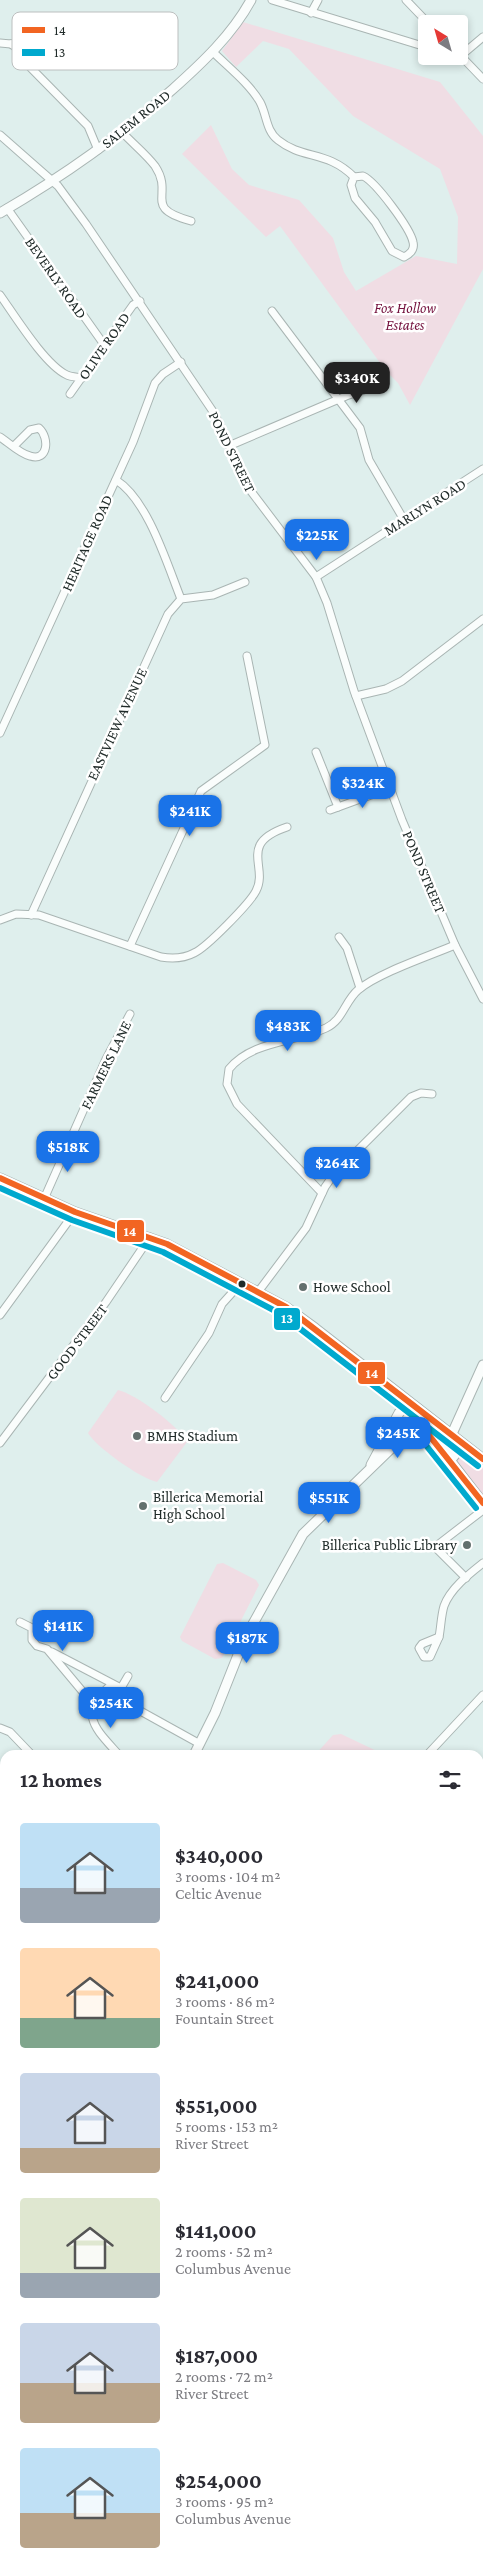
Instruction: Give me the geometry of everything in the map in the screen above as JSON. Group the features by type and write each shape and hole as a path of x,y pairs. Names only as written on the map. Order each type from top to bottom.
{"main road":[{"name":"SALEM ROAD","path":"4,210 52,181 122,132 187,76 212,51 234,28 251,0"},
{"path":"0,1178 75,1212 150,1237 297,1314 380,1379 407,1404 483,1459"},
{"path":"450,1461 448,1446 451,1436 483,1365"},
{"path":"407,1404 483,1503"},
{"path":"364,1477 407,1404"},
{"path":"197,1750 215,1713 244,1640 303,1534 364,1477 404,1436 422,1426"},
{"path":"450,1461 458,1451 469,1449"}],"street":[{"path":"272,0 418,46"},
{"path":"312,13 318,0"},
{"path":"406,0 420,15"},
{"path":"468,50 483,37"},
{"path":"0,43 11,44"},
{"path":"212,51 253,93 260,103 269,128 277,139 296,150 330,159 342,166 354,177 363,176 370,180 394,209 413,242 413,249 409,255 404,257 392,251 375,222 351,191 354,177"},
{"path":"468,63 483,79"},
{"path":"33,70 88,126 98,150"},
{"path":"122,132 155,166 160,178 162,206 165,210 172,216 191,221"},
{"name":"POND STREET","path":"0,136 52,181 86,224 140,301 214,413 250,490 316,577 330,611 356,696 390,788 455,945 483,999"},
{"name":"BEVERLY ROAD","path":"4,210 105,346"},
{"path":"0,295 39,349 68,376 82,378"},
{"name":"OLIVE ROAD","path":"70,394 133,306 140,301"},
{"path":"272,311 360,428 369,460 404,520"},
{"name":"HERITAGE ROAD","path":"0,733 133,442 155,383 163,374 181,362"},
{"path":"231,446 339,399 384,383"},
{"path":"0,437 29,456 38,456 44,451 48,443 44,433 38,428 30,430 14,446"},
{"name":"MARLYN ROAD","path":"316,577 483,469"},
{"path":"116,480 130,491 151,526 182,599 213,595 245,582"},
{"name":"EASTVIEW AVENUE","path":"30,914 154,643 168,614 182,599"},
{"path":"356,696 386,689 402,681 483,619"},
{"path":"130,946 201,791 265,745 247,656"},
{"path":"316,752 338,807"},
{"path":"330,810 390,788"},
{"path":"0,920 16,914 30,914 45,917 170,958 190,955 203,948 251,898 257,889 259,875 256,856 260,845 274,832 287,827"},
{"path":"339,937 347,948 360,988"},
{"path":"322,1193 237,1104 229,1091 226,1078 233,1064 249,1053 330,1026 360,988 455,945"},
{"name":"FARMERS LANE","path":"44,1199 106,1058 130,1014"},
{"path":"258,1292 306,1228 322,1193 344,1163 411,1097 421,1093 432,1094"},
{"path":"0,1315 75,1212"},
{"name":"GOOD STREET","path":"0,1443 106,1302 150,1237"},
{"path":"165,1398 209,1333 222,1304 241,1283"},
{"path":"466,1578 435,1547 483,1510"},
{"path":"439,1637 444,1606 466,1578 483,1563"},
{"path":"20,1622 32,1628 32,1640 37,1646 47,1649 112,1685 121,1688 128,1676"},
{"path":"47,1649 93,1704"},
{"path":"70,1677 79,1667"},
{"path":"112,1685 93,1704 91,1712 93,1725 115,1750"},
{"path":"432,1750 483,1695"},
{"path":"117,1698 200,1744"},
{"path":"0,1728 10,1732 27,1750"}],"green space":[{"name":"Fox Hollow Estates","path":"243,22 440,82 483,136 483,269 410,405 398,383 386,371 280,226 266,237 182,154 211,125 232,169 249,185 299,200 333,238 344,272 356,291 416,256 457,264 458,217 440,169 353,116 289,49 263,41 236,67 222,51"},
{"name":"BMHS Stadium","path":"118,1390 135,1397 156,1412 176,1428 187,1442 157,1482 150,1480 120,1462 100,1446 88,1433"},
{"path":"462,1454 467,1454 483,1464 483,1495 459,1465 457,1458"},
{"path":"223,1563 256,1580 259,1585 222,1658 215,1659 182,1641 180,1637 217,1564"},
{"path":"341,1734 375,1750 320,1750 333,1735"}],"transit line":[{"name":"14","path":"0,1178 75,1212 167,1244 286,1307 483,1459"},
{"name":"13","path":"0,1188 72,1220 163,1252 281,1314 478,1466"},
{"name":"14","path":"416,1419 483,1503"},
{"name":"13","path":"409,1424 476,1508"}],"place":[{"name":"Howe School","path":"303,1287"},
{"name":"BMHS Stadium","path":"137,1436"},
{"name":"Billerica Memorial High School","path":"143,1506"},
{"name":"Billerica Public Library","path":"467,1545"}]}
